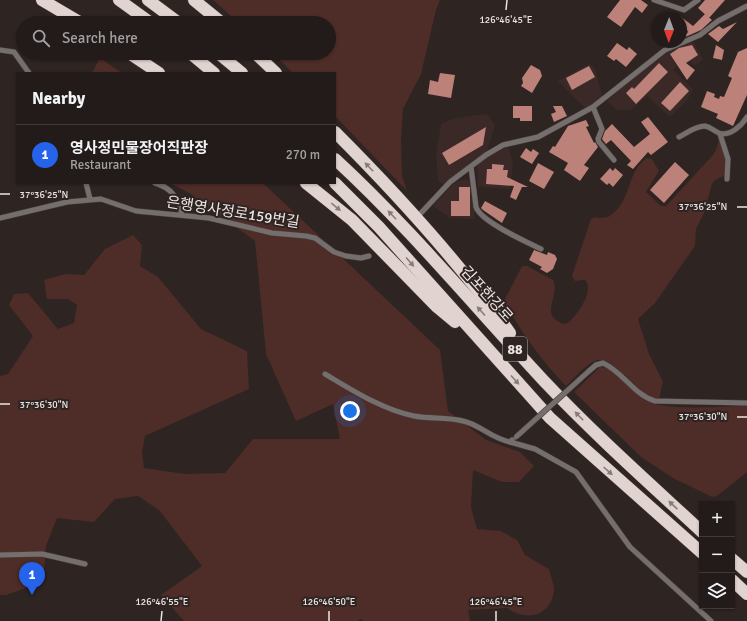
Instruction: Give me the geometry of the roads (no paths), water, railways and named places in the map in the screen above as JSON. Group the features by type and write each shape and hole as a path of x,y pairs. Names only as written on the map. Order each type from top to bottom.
{"highway":[{"path":"42,0 69,16"},
{"path":"119,0 141,16"},
{"path":"148,0 170,16"},
{"path":"194,0 213,16"},
{"path":"140,60 158,72"},
{"path":"198,60 213,72"},
{"path":"226,60 241,72"},
{"path":"262,60 275,72"},
{"path":"336,133 381,179 458,267 497,316 544,381"},
{"name":"김포한강로","path":"336,160 400,223 544,381 634,471 699,529"},
{"path":"307,184 352,220 437,307 480,342"},
{"name":"88","path":"336,184 380,227 480,342 550,418 628,490 699,550"},
{"path":"735,562 747,572"},
{"path":"735,583 747,594"}],"lane":[{"path":"654,0 681,10 688,9 698,0"},
{"path":"421,213 450,182 497,148 511,142 538,136 593,107 665,50 700,35 718,21 747,6"},
{"path":"0,50 14,52 16,55"},
{"path":"20,60 28,72"},
{"path":"593,107 602,129 598,139 599,142 614,160"},
{"path":"720,134 732,131 744,122 747,117"},
{"path":"679,137 701,126 710,127 720,134 728,159 727,179"},
{"path":"471,166 476,207 479,213 507,231 541,249"},
{"path":"86,184 90,199"},
{"path":"158,184 172,191 177,198 182,215"},
{"name":"은행영사정로159번길","path":"0,218 39,208 90,199 108,200 136,211 209,218 272,233 306,236 321,242 334,252 346,256 362,258 369,256"},
{"path":"510,442 596,365 603,363 612,368 643,396 655,401 747,403"},
{"path":"325,374 351,389 404,414 423,418 462,421 476,426 491,436 535,449 576,472 630,547 711,621"},
{"path":"0,555 42,554 85,564"}],"place":[{"name":"영사정민물장어직판장","path":"32,595"}]}
